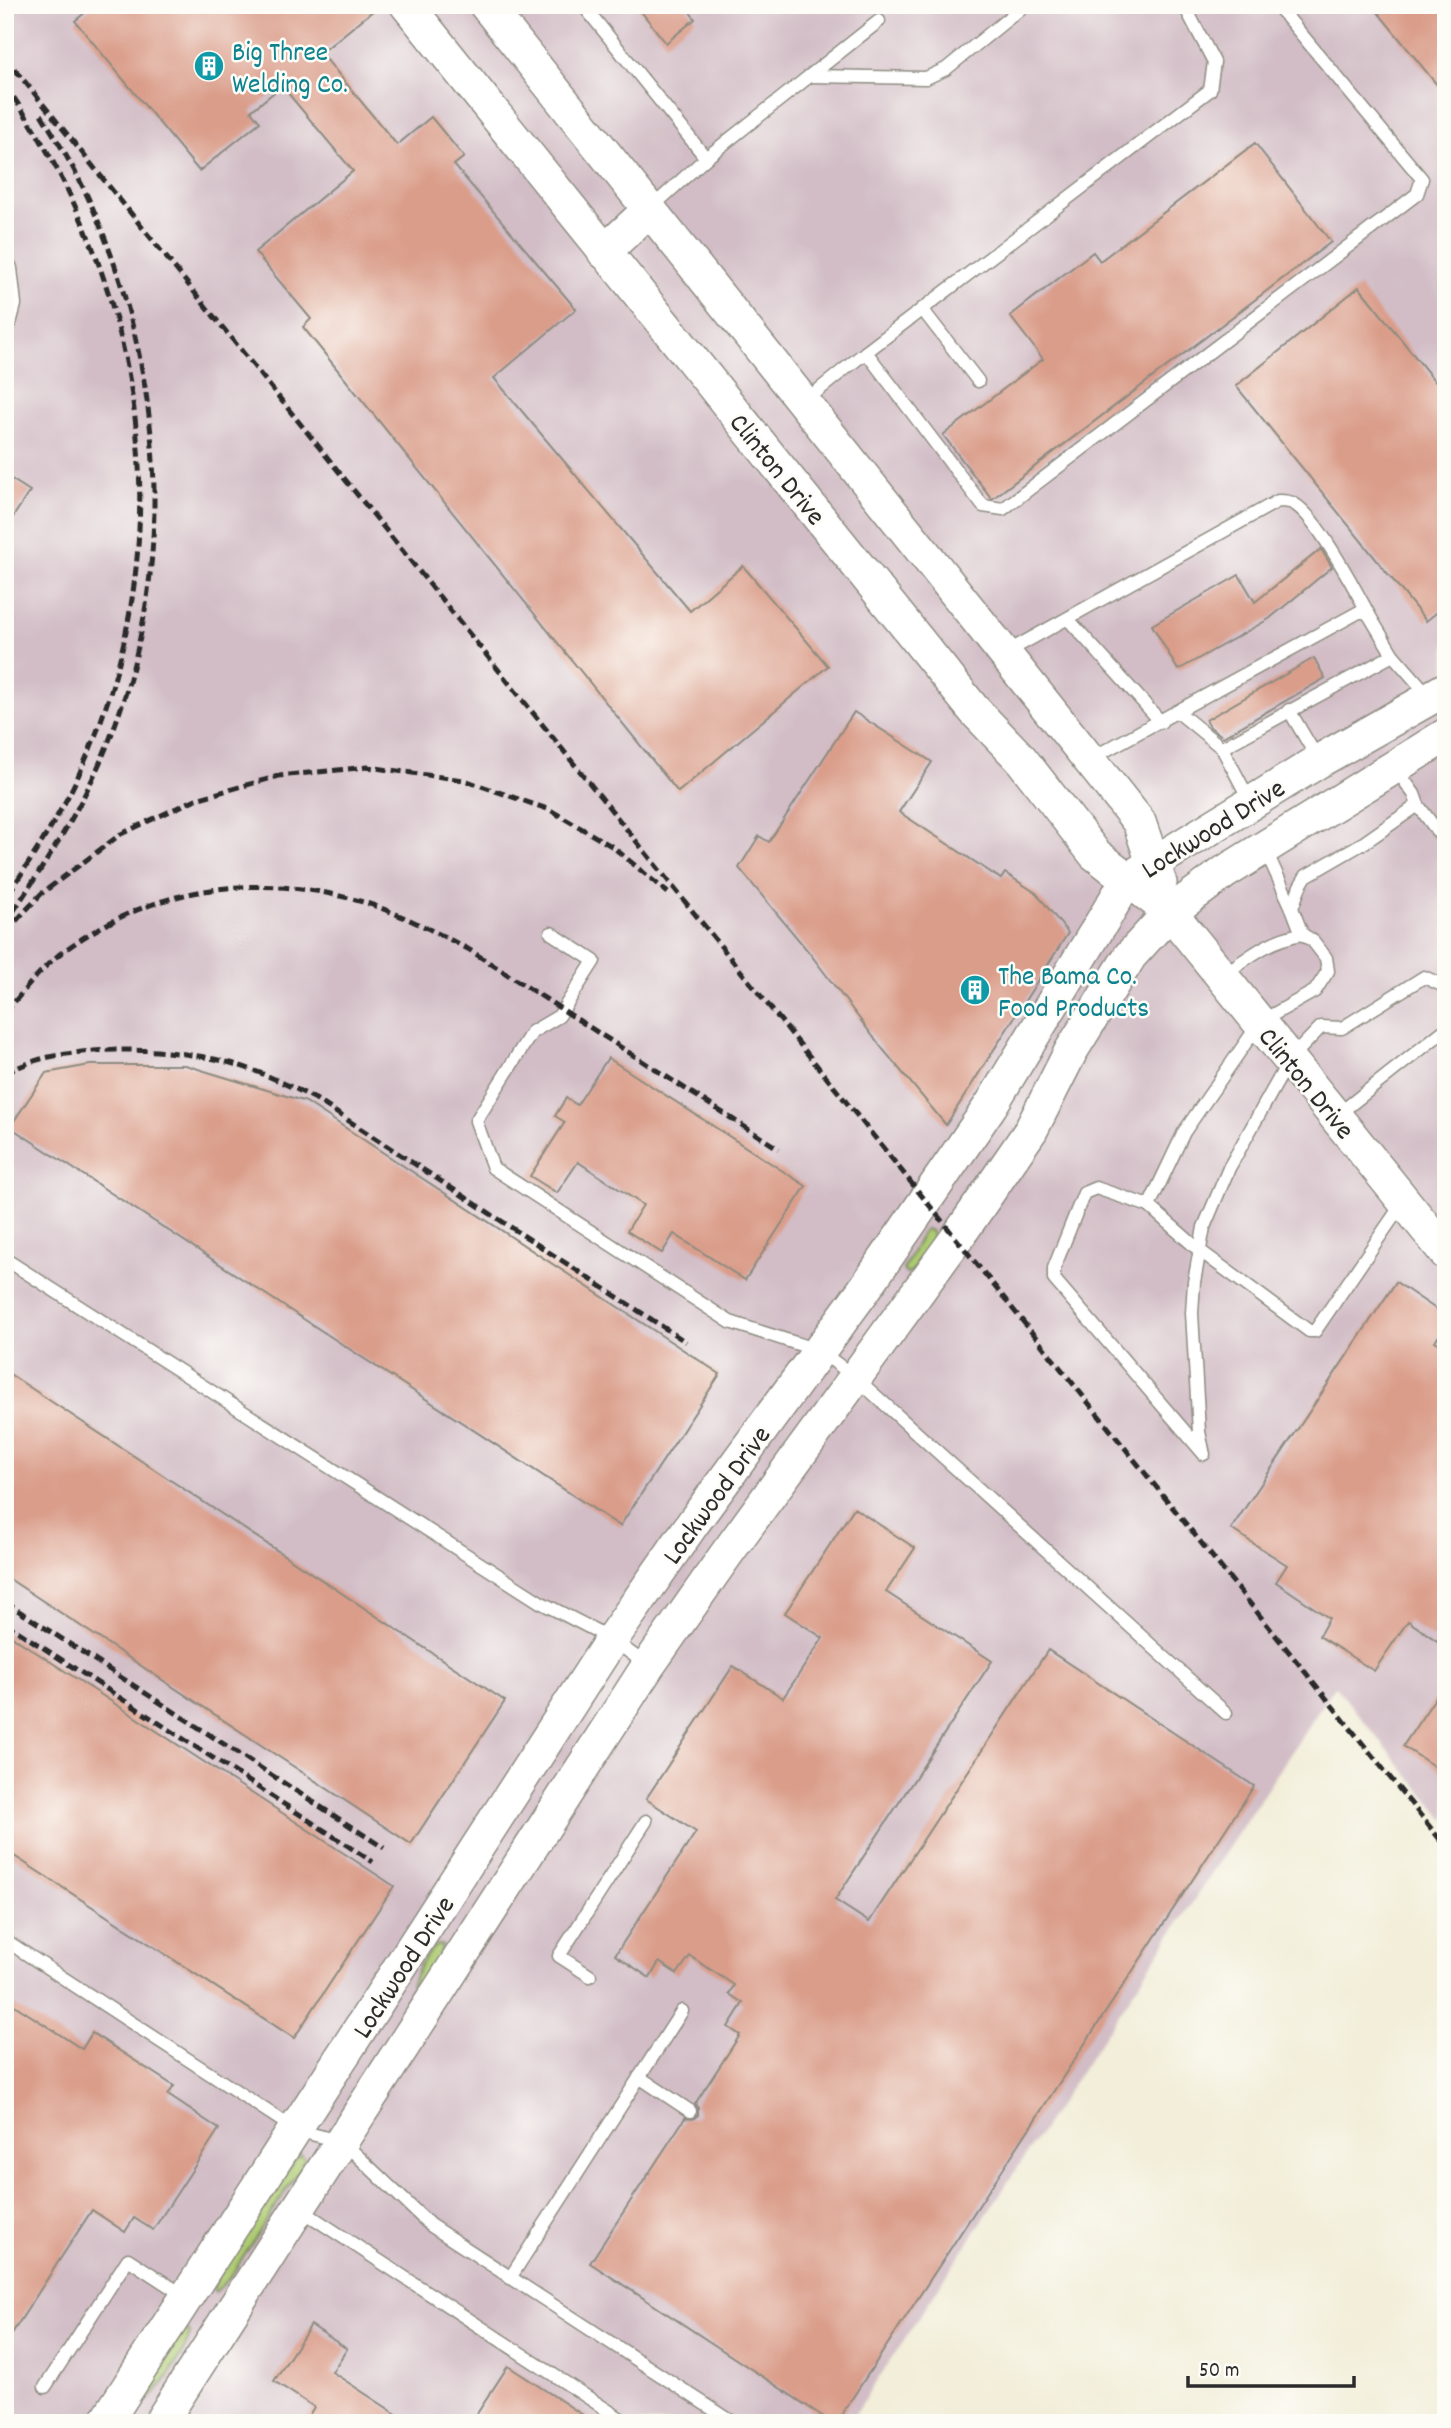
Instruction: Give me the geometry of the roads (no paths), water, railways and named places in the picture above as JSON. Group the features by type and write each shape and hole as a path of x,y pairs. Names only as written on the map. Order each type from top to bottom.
{"main road":[{"name":"Clinton Drive","path":"407,5 974,709 1021,759 1095,854 1140,871 1170,912 1446,1253"},
{"path":"502,11 648,211 804,401 906,534 1005,653 1139,822 1140,871"},
{"path":"604,252 648,211"},
{"name":"Lockwood Drive","path":"110,2421 186,2298 612,1640 725,1478 820,1352 992,1105 1140,871 1319,761 1441,703"},
{"name":"Lockwood Drive","path":"160,2423 648,1666 1031,1130 1071,1051 1130,956 1170,912 1225,872 1446,735"},
{"path":"186,2298 225,2324"}],"street":[{"path":"5,269 9,304 5,319"}],"lane":[{"path":"583,5 706,158"},
{"path":"810,76 926,78 946,69 1025,5"},
{"path":"804,401 1210,90 1214,62 1184,5"},
{"path":"866,352 983,506 1003,509 1417,194 1422,179 1277,5"},
{"path":"648,211 706,158 879,21"},
{"path":"922,309 978,381"},
{"path":"1005,653 1278,501 1293,503 1306,513 1350,578 1393,654 1441,703"},
{"path":"1089,759 1359,612 1369,615"},
{"path":"1068,619 1161,722"},
{"path":"1222,748 1393,654"},
{"path":"1289,710 1319,761"},
{"path":"1178,712 1222,748 1251,803"},
{"path":"1395,767 1446,844"},
{"path":"1292,908 1306,876 1365,842 1418,805"},
{"path":"1149,1206 1184,1132 1260,1022 1315,991 1328,971 1326,958 1312,941 1302,934 1265,849"},
{"path":"551,933 594,961 559,1016 532,1032 475,1121 493,1168 730,1322 820,1352 856,1378 1226,1713"},
{"path":"1223,976 1263,946 1302,934"},
{"path":"1404,1201 1315,1331 1309,1331 1199,1250 1149,1206 1096,1188 1084,1193 1054,1268 1054,1279 1204,1454 1199,1432 1192,1313 1199,1250 1204,1227 1229,1168 1290,1059 1321,1027 1342,1028 1424,977 1445,987"},
{"path":"1336,1117 1446,1029"},
{"path":"5,1259 540,1602 612,1640 648,1666"},
{"path":"590,1976 559,1956 646,1821"},
{"path":"5,1940 296,2130 343,2142 429,2225 734,2423"},
{"path":"510,2278 682,2011"},
{"path":"639,2077 690,2110"},
{"path":"300,2209 627,2423"},
{"path":"45,2387 128,2259 186,2298"},
{"path":"5,2420 10,2423"}],"railway":[{"path":"5,57 1446,1847"},
{"path":"5,85 54,163 92,245 119,331 135,419 140,508 132,597 113,686 72,788 45,837 5,899"},
{"path":"5,924 66,829 97,769 123,700 142,630 152,557 154,485 149,412 136,340 116,270 90,202 41,114"},
{"path":"16,921 41,894 121,834 196,799 279,776 368,767 464,780 550,810 613,847 668,893"},
{"path":"5,1013 59,954 101,927 135,911 170,899 243,887 280,887 318,892 356,900 385,910 468,949 779,1149"},
{"path":"5,1073 36,1060 63,1055 138,1050 189,1054 244,1067 265,1075 314,1098 686,1342"},
{"path":"5,1602 384,1848"},
{"path":"5,1623 373,1862"}],"place":[{"name":"Big Three Welding Co.","path":"209,66"},
{"name":"The Bama Co. Food Products","path":"975,990"}]}
